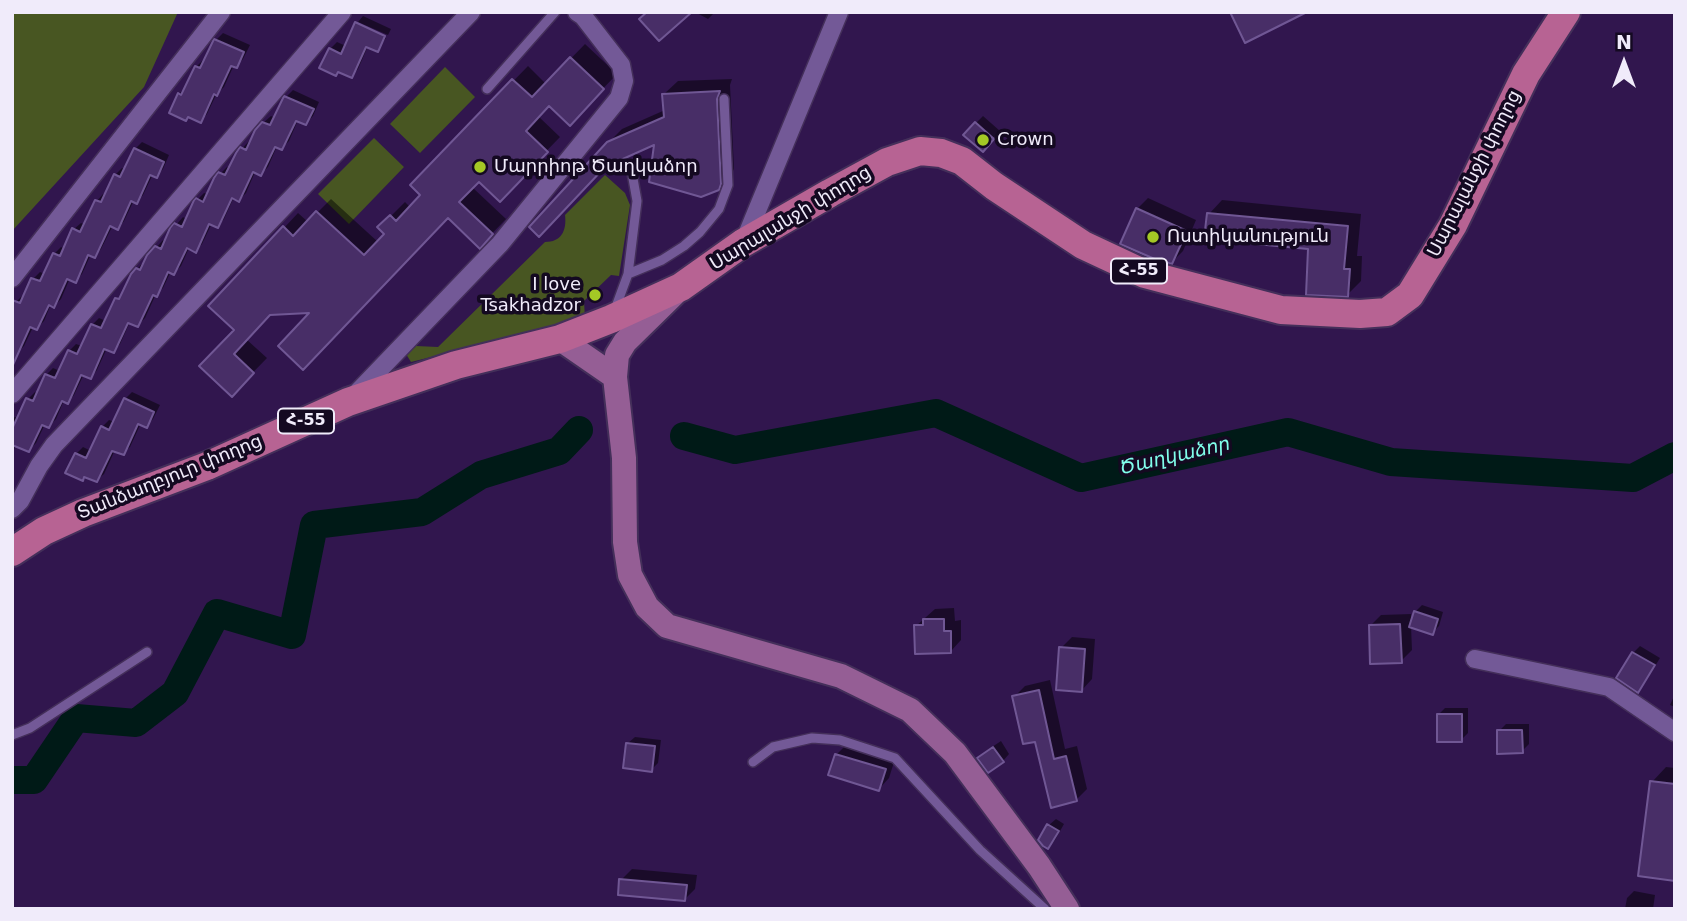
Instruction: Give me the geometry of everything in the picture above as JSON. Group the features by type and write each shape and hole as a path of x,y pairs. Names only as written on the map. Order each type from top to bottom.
{"main road":[{"name":"Սարալանջի փողոց","path":"611,319 681,287 743,243 830,192 887,163 919,151 941,153 962,161 994,186 1083,245 1145,274 1281,310 1360,314 1387,312 1410,296 1446,236 1526,74 1566,12"},
{"name":"Տանձաղբյուր փողոց","path":"12,552 44,531 83,513 207,466 348,402 456,365 560,339 611,319"}],"street":[{"path":"12,278 221,12"},
{"path":"12,394 342,12"},
{"path":"12,509 20,501 54,445 471,12"},
{"path":"348,402 500,244 619,98 624,81 621,65 577,12"},
{"path":"743,243 839,12"},
{"path":"681,287 625,342 617,355 615,377 624,458 625,542 630,575 647,607 667,626 841,676 910,710 954,753 1039,866 1067,909"},
{"path":"560,339 615,377"},
{"path":"1475,659 1609,687 1675,732"}],"lane":[{"path":"487,89 555,12"},
{"path":"628,274 662,260 684,246 719,209 728,185 724,99"},
{"path":"611,319 628,274 637,201 632,173"},
{"path":"12,735 30,728 147,652"},
{"path":"753,762 773,747 812,738 840,740 895,758 980,850 1045,909"}],"green space":[{"path":"12,12 178,12 144,87 12,231"},
{"path":"445,67 475,97 420,153 390,124"},
{"path":"374,138 404,167 349,224 318,194"},
{"path":"605,175 625,193 630,205 619,276 611,275 584,301 585,319 411,362 406,354 416,346 438,347 545,242 559,238 564,231 565,215"}],"building":[{"path":"647,12 692,12 659,41 639,19"},
{"path":"1230,12 1307,12 1245,43"},
{"path":"355,22 385,36 378,52 366,47 352,78 338,72 336,76 319,68 329,48 341,54"},
{"path":"214,39 244,52 237,68 231,66 217,96 214,94 201,123 188,117 186,121 169,113 195,66 200,68"},
{"path":"570,57 604,89 570,126 549,106 526,131 548,152 500,202 479,182 459,202 493,234 480,249 448,218 303,370 278,346 309,313 270,315 234,354 254,373 232,397 199,366 234,330 208,306 283,226 293,236 316,211 364,255 384,234 377,227 390,215 396,221 420,195 410,185 512,79 532,97"},
{"path":"720,91 717,99 721,184 719,190 701,197 649,182 654,145 605,167 539,237 529,227 607,142 664,117 662,94"},
{"path":"284,96 314,109 306,125 296,121 282,150 275,147 261,176 253,172 239,202 232,198 218,228 209,224 196,253 187,248 174,275 168,272 157,297 153,295 138,327 128,323 114,353 104,349 91,379 81,375 68,404 62,401 49,428 42,425 29,452 12,445 12,429 26,398 33,401 45,374 55,378 68,350 77,354 91,324 101,328 115,298 119,299 131,274 136,268 140,270 155,246 161,249 174,223 182,227 194,200 196,198 203,202 218,172 225,175 240,147 246,150 255,130 262,122 270,125"},
{"path":"975,122 994,139 983,152 963,135"},
{"path":"134,148 164,162 157,178 150,175 137,204 131,201 118,230 110,226 95,258 88,255 76,283 67,279 54,308 49,305 37,330 30,327 12,367 12,300 20,303 31,278 40,281 53,253 60,256 72,228 80,232 95,200 101,202 114,174 120,177"},
{"name":"Ոստիկանություն","path":"1136,208 1187,231 1172,264 1120,244"},
{"path":"1207,213 1348,226 1344,269 1350,269 1348,297 1306,295 1308,249 1204,239"},
{"path":"124,398 154,412 147,428 138,424 124,455 112,451 97,482 84,477 83,481 65,473 75,453 86,458 101,426 109,430"},
{"path":"1414,611 1438,619 1433,635 1409,627"},
{"path":"923,619 944,619 944,631 951,631 951,653 915,654 914,625 923,625"},
{"path":"1400,624 1402,663 1370,664 1369,625"},
{"path":"1059,647 1085,649 1082,692 1056,690"},
{"path":"1632,652 1655,665 1638,693 1616,678"},
{"path":"1039,690 1054,759 1066,756 1077,801 1051,808 1035,742 1023,744 1012,696"},
{"path":"1437,714 1462,714 1462,742 1437,742"},
{"path":"1497,730 1522,730 1523,753 1497,754"},
{"path":"626,743 655,746 652,772 623,768"},
{"path":"993,747 1004,762 988,773 977,758"},
{"path":"835,754 886,769 879,791 828,775"},
{"path":"1650,781 1675,784 1675,881 1638,876"},
{"path":"1047,824 1059,831 1048,849 1038,840"},
{"path":"619,879 687,885 685,901 618,895"}],"waterway":[{"name":"Ծաղկաձոր","path":"684,436 735,450 936,413 1081,478 1288,432 1391,462 1633,478 1675,456"},
{"name":"Ծաղկաձոր","path":"12,780 34,780 76,718 136,723 175,693 217,613 292,635 314,525 422,512 481,475 559,451 579,430"}],"place":[{"name":"Crown","path":"983,140"},
{"name":"Մարրիոթ Ծաղկաձոր","path":"480,167"},
{"name":"Ոստիկանություն","path":"1153,237"},
{"name":"I love Tsakhadzor","path":"595,295"}]}
